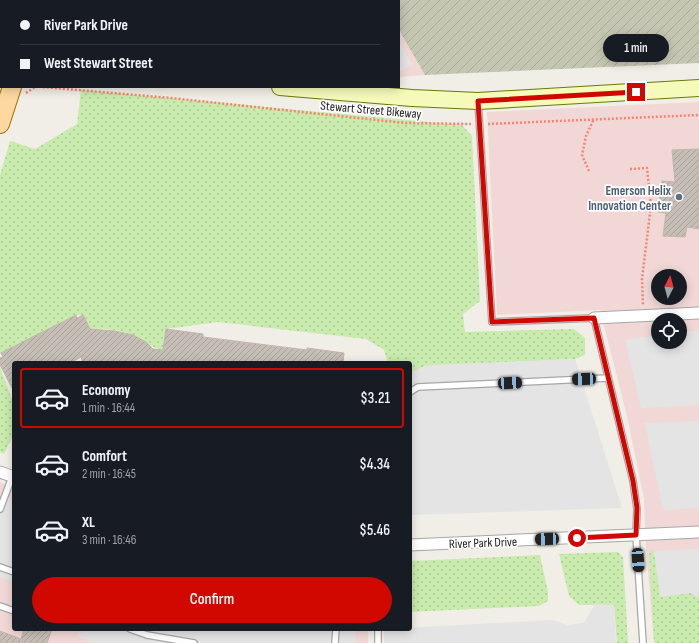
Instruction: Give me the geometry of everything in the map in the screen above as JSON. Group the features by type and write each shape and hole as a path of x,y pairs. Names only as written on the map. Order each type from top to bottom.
{"main road":[{"path":"0,124 12,88"},
{"path":"302,88 478,101 699,88"}],"street":[{"path":"594,318 699,313"},
{"path":"0,472 12,477"},
{"name":"River Park Drive","path":"412,545 699,532"}],"lane":[{"path":"478,101 492,322 594,318 633,481 637,508 636,535 643,643"},
{"path":"412,391 418,387 608,378"},
{"path":"0,509 12,479"},
{"path":"0,567 12,571"},
{"path":"0,606 12,611"},
{"path":"136,631 148,635 194,643"},
{"path":"335,643 336,631"},
{"path":"378,631 378,643"}],"path":[{"name":"Stewart Street Bikeway","path":"55,88 171,98 405,123 480,124 699,116"},
{"path":"589,171 582,155 586,136 594,120"},
{"path":"630,169 647,168 651,205 642,279 643,307"}],"shaded area":[{"path":"400,0 699,0 699,63 425,75 400,32"},
{"path":"400,32 425,75 400,77"},
{"path":"400,42 412,65 400,71"},
{"path":"699,102 699,643 654,643 646,546 644,499 627,416 600,310 497,315 487,112"},
{"path":"699,331 699,405 641,408 625,340 651,336 651,349 687,349 687,332"},
{"path":"575,359 622,508 412,515 412,372 429,365"},
{"path":"699,421 699,508 663,510 645,423"},
{"path":"0,482 12,487 12,631 368,631 368,643 0,643"},
{"path":"0,495 12,499 12,581 0,577"},
{"path":"699,549 699,598 691,593 660,597 654,551"},
{"path":"595,604 614,605 616,643 384,643 384,631 412,631 412,628 553,620 567,625 584,623"},
{"path":"79,631 355,631 356,643 94,643 77,636"}],"green space":[{"path":"81,90 462,125 472,136 480,301 463,314 465,332 574,329 585,338 585,355 575,359 426,366 412,372 412,361 387,361 384,350 366,339 218,322 166,329 163,350 155,348 128,333 112,330 90,329 83,315 75,315 0,354 0,175 10,141 35,149 77,124"},
{"path":"0,367 12,400 12,437 4,454 0,452"},
{"path":"651,550 654,551 660,596 691,593 699,598 699,643 654,643 649,555"},
{"path":"618,552 623,557 628,643 617,643 614,605 579,605 569,596 559,554"},
{"path":"540,555 548,592 548,601 539,606 412,612 412,561"}],"building":[{"name":"Emerson Helix Innovation Center","path":"699,149 699,229 687,227 685,237 663,236 666,213 658,212 662,181 675,182 672,150"},
{"path":"76,315 77,318 83,315 90,329 115,331 133,335 146,342 153,349 163,350 166,329 203,334 203,337 344,353 343,361 82,361 81,357 74,361 12,361 12,388 0,365 0,358 3,357 1,353"},
{"path":"0,631 21,639 23,631 51,631 47,643 0,643"}],"place":[{"name":"Emerson Helix Innovation Center","path":"679,197"}],"route":[{"path":"577,538 636,535 637,508 633,481 594,318 492,322 478,101 636,92"}]}
